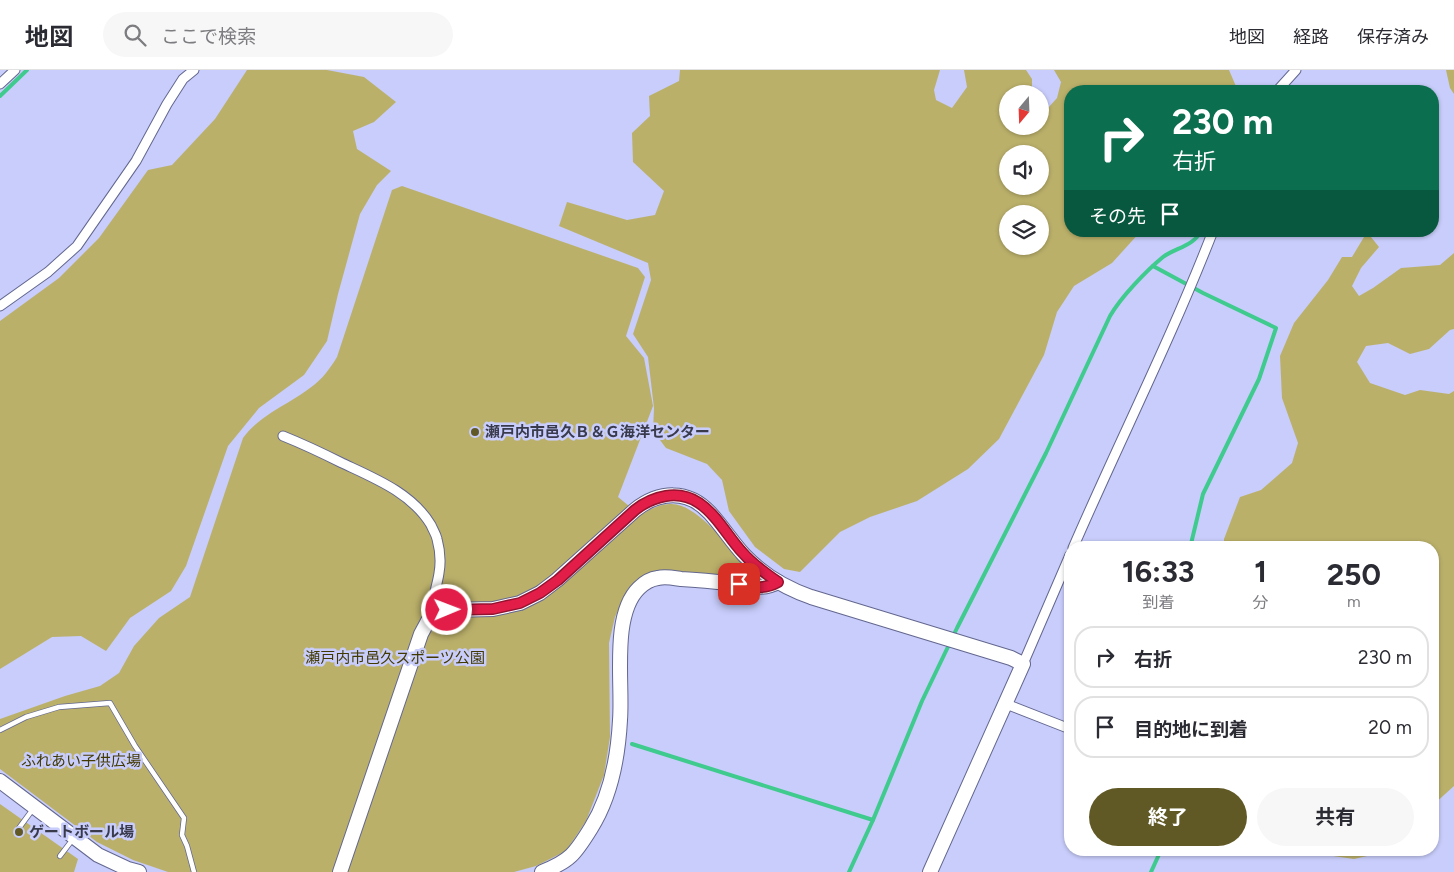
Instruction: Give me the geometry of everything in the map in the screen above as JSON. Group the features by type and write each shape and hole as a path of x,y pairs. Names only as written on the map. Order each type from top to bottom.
{"street":[{"path":"0,84 14,70"},
{"path":"0,306 48,272 77,246 136,161 183,79 194,70"},
{"path":"1282,85 1296,70"},
{"path":"1076,541 1176,321 1211,237"},
{"path":"282,436 304,444 382,482 410,501 426,518 437,537 440,562 440,572 434,598 434,607 437,614"},
{"path":"340,872 421,634 428,621 437,614 447,610 493,609 520,603 540,593 558,580 635,510 645,502 661,496 685,497 698,503 710,512 744,554 762,571 791,590 1023,664"},
{"path":"930,872 1006,704 1064,569"},
{"path":"542,872 564,863 578,849 598,816 610,785 617,756 620,719 623,616 629,601 637,590 646,582 660,577 710,581 759,588 778,582"},
{"path":"1006,704 1064,727"},
{"path":"0,781 98,854 128,869 139,872"}],"lane":[{"path":"0,730 26,717 60,707 110,704 184,818 182,834 194,872"},
{"path":"19,828 35,807"},
{"path":"60,856 75,837"}],"green space":[{"path":"247,70 327,70 364,77 396,102 374,122 353,131 357,149 391,171 377,185 360,214 327,341 304,375 259,408 228,446 186,566 171,591 130,618 106,651 81,636 52,637 0,669 0,321 59,278 99,238 148,170 172,165 215,119"},
{"path":"680,70 940,70 934,90 936,100 952,108 967,87 964,70 1026,70 1032,79 1032,85 999,85 999,135 1049,135 1049,107 1057,98 1061,82 1054,70 1229,70 1235,85 1064,85 1064,237 1136,237 1112,263 1074,286 1057,312 1044,355 999,439 968,469 917,501 870,517 840,532 800,572 784,569 755,547 729,511 722,480 707,464 666,448 653,431 654,408 648,357 633,334 651,280 648,263 559,226 567,202 627,220 655,215 664,191 633,162 632,133 650,116 649,96 679,81"},
{"path":"1446,70 1454,70 1454,94 1450,88"},
{"name":"瀬戸内市邑久スポーツ公園","path":"402,186 638,268 645,277 626,336 644,358 653,406 618,497 640,515 655,507 668,504 682,506 693,512 713,529 747,568 742,579 657,571 643,577 628,589 615,617 609,643 610,737 604,775 586,821 566,851 536,866 514,872 168,872 133,860 97,842 0,769 0,719 100,686 119,673 134,646 159,618 190,597 243,438 262,419 317,382 335,361 392,190"},
{"path":"1364,237 1371,237 1379,247 1361,268 1352,286 1359,296 1401,268 1440,265 1454,253 1454,329 1450,330 1429,349 1410,354 1388,343 1366,346 1357,362 1370,383 1405,395 1420,390 1449,394 1454,391 1454,786 1439,800 1439,541 1224,541 1240,497 1261,490 1292,463 1298,443 1282,398 1280,356 1294,323 1328,280 1342,257 1352,257"},
{"name":"ゲートボール場","path":"0,804 78,859 74,872 0,872"},
{"path":"1333,856 1367,856 1354,859"}],"waterway":[{"path":"0,96 27,70"},
{"path":"849,872 873,820 922,701 1046,453 1110,316 1127,293 1149,269 1163,257 1197,237"},
{"path":"1153,266 1203,293 1276,328 1259,379 1203,494 1192,541"},
{"path":"632,744 873,820"},
{"path":"1151,872 1158,856"}],"place":[{"name":"瀬戸内市邑久Ｂ＆Ｇ海洋センター","path":"475,432"},
{"name":"ゲートボール場","path":"19,832"}],"route":[{"path":"447,610 493,609 520,603 540,593 558,580 645,502 661,496 672,495 685,497 698,503 710,512 744,554 762,571 778,582 759,588 739,584"}],"park label":[{"name":"ふれあい子供広場","path":"81,761"}]}
